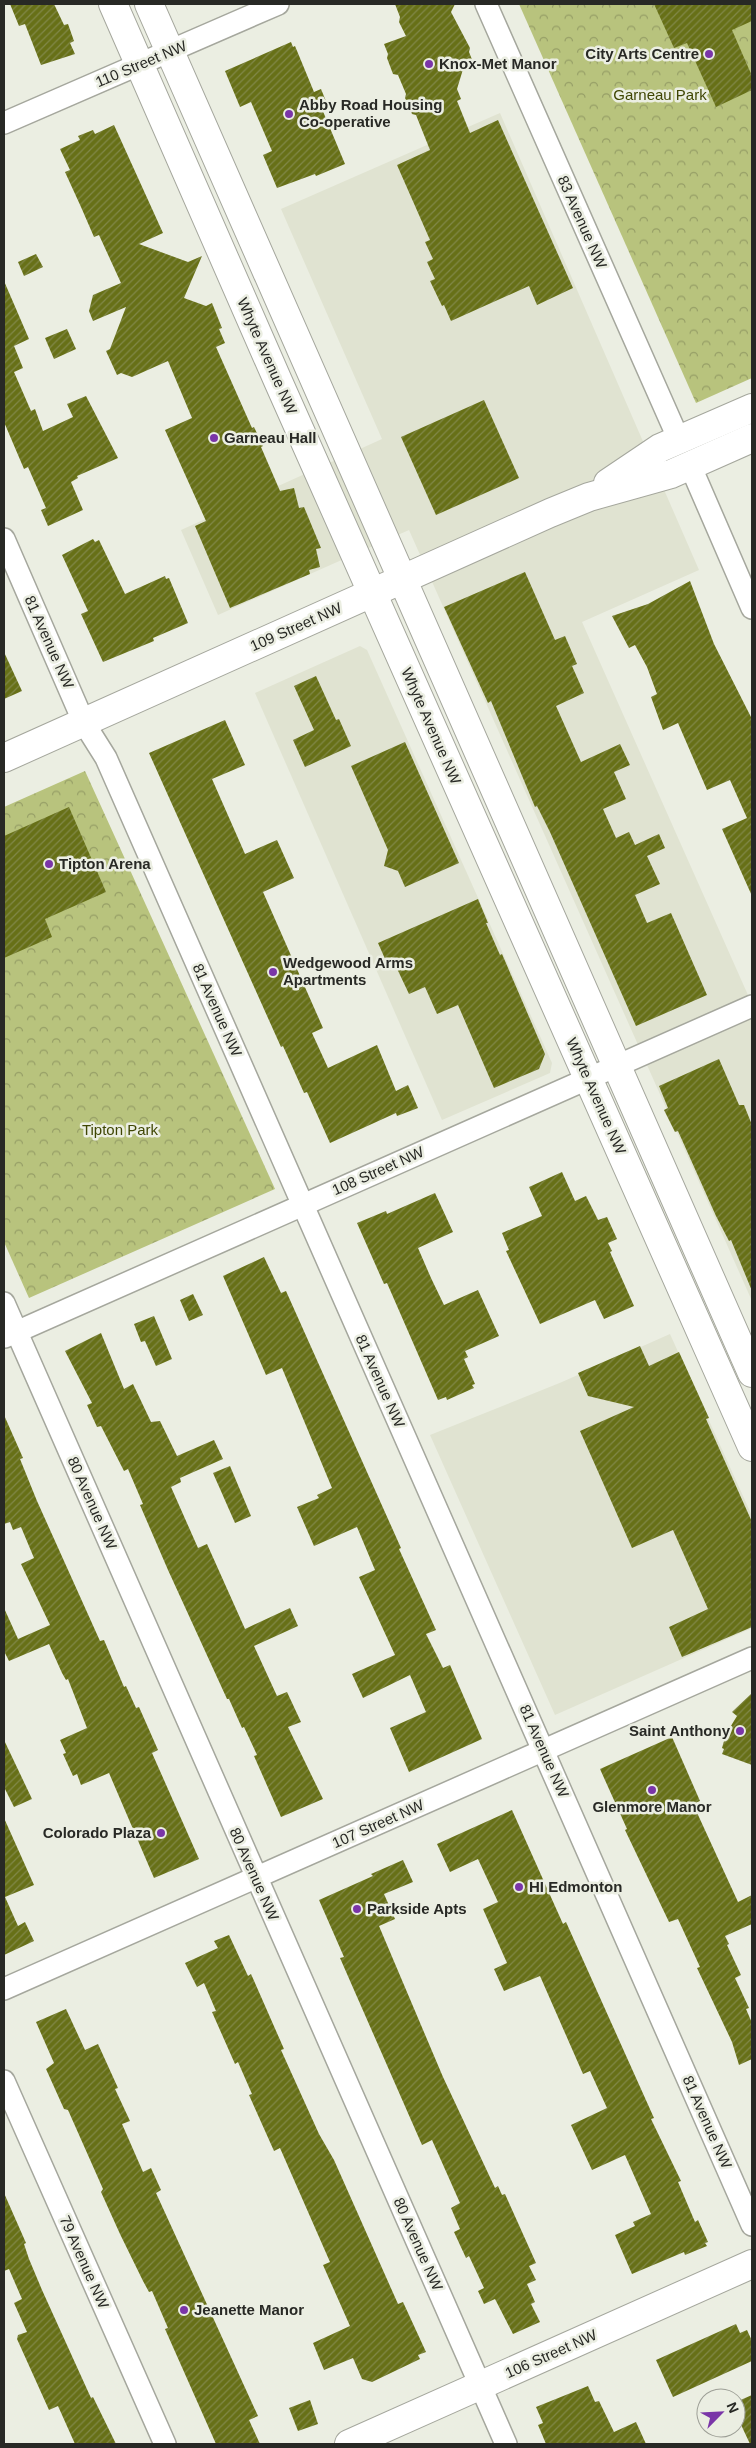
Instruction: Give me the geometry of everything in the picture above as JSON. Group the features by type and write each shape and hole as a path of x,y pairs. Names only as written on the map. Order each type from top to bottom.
{"main road":[{"name":"Whyte Avenue NW","path":"113,4 372,593 752,1447"},
{"name":"Whyte Avenue NW","path":"149,4 752,1373"},
{"name":"109 Street NW","path":"589,496 660,448 752,408"},
{"name":"109 Street NW","path":"4,758 589,496 671,474 752,438"},
{"name":"106 Street NW","path":"349,2444 752,2264"}],"street":[{"name":"110 Street NW","path":"4,123 278,4"},
{"name":"83 Avenue NW","path":"486,4 679,440"},
{"path":"690,465 752,608"},
{"name":"81 Avenue NW","path":"4,539 84,722 106,758 752,2225"},
{"name":"108 Street NW","path":"10,1334 752,1006"},
{"name":"80 Avenue NW","path":"4,1303 10,1334 255,1878 506,2444"},
{"name":"107 Street NW","path":"4,1989 752,1658"},
{"name":"79 Avenue NW","path":"4,2081 165,2444"}],"shaded area":[{"path":"500,113 699,570 582,622 752,1004 752,1301 409,530 218,615 181,530 382,439 281,209"},
{"path":"360,646 367,650 552,1063 550,1073 442,1120 255,693"},
{"path":"670,1334 752,1516 752,1628 555,1715 430,1435 562,1382"}],"green space":[{"name":"Garneau Park","path":"519,4 752,4 752,378 696,403"},
{"name":"Tipton Park","path":"85,771 275,1189 29,1298 4,1242 4,807"}],"building":[{"path":"10,4 54,4 64,25 68,24 74,41 70,43 75,54 41,65 25,24 19,26"},
{"path":"395,4 455,4 451,12 470,48 469,52 473,62 464,66 457,89 461,99 457,101 470,133 498,120 573,288 537,305 529,286 451,321 430,281 435,279 427,262 433,259 425,242 430,240 397,165 430,150 416,115 412,114 405,98 406,94 398,75 393,74 387,58 388,54 384,44 406,36 399,22 400,17"},
{"name":"City Arts Centre","path":"654,4 752,4 752,21 732,30 752,76 752,90 716,107 687,43 674,48"},
{"name":"Abby Road Housing Co-operative","path":"291,42 293,47 295,46 314,92 321,89 328,106 322,109 345,164 316,176 315,174 277,188 263,155 272,151 251,102 240,107 225,71"},
{"path":"114,125 163,233 139,244 188,262 202,256 184,298 206,306 212,303 222,328 219,329 225,343 216,347 252,428 254,427 263,446 261,447 280,491 294,488 299,508 304,507 321,548 316,549 320,567 309,570 310,574 230,608 195,526 206,521 165,430 192,418 168,361 132,377 121,373 117,375 106,351 110,349 126,307 93,321 89,311 93,295 121,283 99,235 94,237 65,172 70,170 60,149 80,140 78,136 93,130 95,134"},
{"path":"36,254 43,267 24,276 18,262"},
{"path":"4,281 29,339 14,346 23,368 14,372 31,411 35,409 43,431 73,417 67,404 86,396 118,458 77,476 78,478 71,482 83,510 48,526 41,510 46,508 28,467 24,469 4,422"},
{"path":"67,329 76,349 54,359 45,338"},
{"path":"484,400 519,478 436,515 401,437"},
{"path":"93,539 95,542 99,540 125,594 165,576 166,579 169,578 188,623 153,638 154,641 103,662 81,614 88,611 62,555"},
{"path":"525,572 555,640 565,636 577,664 572,666 584,693 556,706 581,762 620,744 630,765 614,772 626,799 603,809 616,838 629,832 635,845 659,834 665,848 647,856 660,884 635,895 647,923 671,913 707,995 636,1026 550,832 537,806 535,807 491,701 488,703 444,607"},
{"path":"690,581 714,644 752,719 752,896 722,829 747,818 730,780 707,790 678,723 663,730 651,697 657,694 647,667 635,645 629,648 612,616 648,604"},
{"path":"4,652 22,691 4,699"},
{"path":"316,676 336,720 339,719 351,746 305,767 293,740 314,730 294,686"},
{"path":"225,720 245,765 212,779 245,854 277,840 294,878 263,892 323,1028 312,1033 328,1068 377,1045 396,1091 408,1085 418,1108 397,1116 396,1113 330,1143 307,1092 304,1093 283,1046 281,1047 149,753"},
{"path":"405,742 459,863 405,887 398,871 384,866 388,850 351,766"},
{"name":"Tipton Arena","path":"69,807 106,892 45,919 52,937 4,958 4,836"},
{"path":"478,899 488,923 486,923 500,955 502,954 545,1054 539,1069 494,1088 458,1005 437,1014 425,987 409,994 392,958 386,961 378,943"},
{"path":"719,1059 739,1105 744,1105 752,1125 752,1291 731,1240 729,1241 716,1216 678,1131 675,1132 664,1110 668,1108 659,1086"},
{"path":"562,1172 575,1201 586,1196 598,1220 607,1217 617,1239 608,1243 612,1251 610,1252 634,1306 604,1319 595,1300 540,1324 506,1251 509,1250 502,1233 542,1216 529,1187"},
{"path":"435,1193 453,1232 418,1248 431,1278 444,1305 478,1290 499,1336 465,1351 468,1357 464,1359 475,1384 472,1385 474,1388 447,1400 446,1397 438,1400 387,1283 384,1284 357,1223 386,1211 387,1214"},
{"path":"264,1257 281,1293 286,1291 401,1548 399,1549 436,1630 426,1634 443,1668 450,1665 482,1739 409,1772 390,1728 426,1712 410,1675 363,1698 352,1674 395,1655 359,1577 375,1570 357,1527 314,1546 297,1507 319,1498 317,1495 332,1488 282,1368 266,1375 223,1276"},
{"path":"193,1294 203,1315 189,1321 180,1300"},
{"path":"154,1316 172,1359 156,1366 145,1341 141,1342 134,1324"},
{"path":"101,1333 124,1389 133,1384 151,1422 160,1421 177,1456 214,1440 223,1459 180,1478 181,1482 171,1487 198,1548 207,1544 245,1629 290,1608 298,1626 254,1646 277,1696 287,1692 301,1722 288,1727 323,1799 281,1817 254,1756 257,1755 229,1699 227,1699 168,1570 140,1505 143,1504 128,1469 124,1471 101,1426 97,1427 87,1405 92,1403 65,1351"},
{"path":"640,1346 649,1366 679,1352 709,1418 706,1419 752,1522 752,1627 682,1657 669,1627 708,1609 673,1530 632,1548 580,1431 634,1407 588,1396 578,1373"},
{"path":"4,1415 23,1458 20,1459 37,1501 100,1641 104,1640 124,1687 126,1686 136,1708 139,1707 158,1750 152,1753 199,1859 154,1878 109,1773 81,1785 77,1774 73,1776 63,1754 66,1753 60,1740 87,1728 68,1679 66,1680 62,1673 49,1644 9,1661 4,1651 4,1608 18,1639 50,1625 21,1564 34,1558 21,1527 13,1530 10,1522 4,1524"},
{"path":"230,1466 251,1516 235,1523 213,1473"},
{"name":"Saint Anthony","path":"752,1693 752,1765 722,1754 724,1749 722,1748 726,1734 737,1716 732,1712"},
{"path":"672,1737 700,1801 693,1804 738,1902 752,1895 752,1924 725,1936 729,1944 727,1945 741,1975 735,1978 749,2008 746,2009 752,2023 752,2059 739,2065 732,2042 697,1968 700,1967 678,1919 669,1922 625,1830 627,1829 600,1769"},
{"path":"4,1740 32,1799 14,1807 4,1787"},
{"path":"512,1810 563,1924 566,1922 654,2118 651,2119 681,2181 678,2182 695,2222 698,2220 708,2242 705,2243 707,2246 685,2255 684,2252 632,2274 615,2235 635,2226 633,2222 651,2214 625,2155 592,2170 571,2125 607,2108 590,2071 583,2074 540,1976 504,1991 494,1969 507,1963 483,1909 498,1902 478,1859 450,1872 437,1844"},
{"path":"4,1818 34,1885 5,1897 18,1926 25,1922 34,1941 4,1955"},
{"path":"403,1860 413,1882 384,1894 395,1919 379,1926 443,2077 495,2188 498,2186 502,2195 505,2194 536,2263 529,2266 536,2280 527,2284 535,2302 531,2304 540,2322 513,2334 495,2299 484,2304 478,2291 484,2288 469,2256 466,2258 454,2232 460,2229 451,2208 460,2203 432,2140 422,2145 340,1958 344,1957 319,1900 373,1876 371,1874"},
{"path":"229,1935 248,1976 251,1974 284,2049 281,2050 319,2134 334,2160 398,2304 403,2302 426,2352 418,2355 420,2359 372,2382 362,2379 353,2358 324,2370 313,2343 350,2326 323,2265 330,2262 280,2148 274,2151 249,2095 252,2094 238,2062 235,2064 212,2012 216,2011 204,1983 197,1987 185,1963 218,1948 214,1941"},
{"path":"66,2009 85,2050 98,2044 118,2088 115,2089 130,2121 122,2124 143,2172 151,2168 161,2190 156,2193 258,2416 249,2420 260,2444 216,2444 165,2329 168,2328 152,2291 149,2292 120,2234 101,2192 103,2189 68,2110 64,2109 46,2069 54,2063 36,2022"},
{"path":"4,2193 26,2243 24,2244 29,2259 42,2290 91,2398 93,2397 116,2444 75,2444 58,2406 49,2410 17,2339 18,2335 27,2332 14,2303 22,2299 9,2269 4,2271"},
{"path":"736,2324 740,2333 747,2330 752,2341 752,2361 673,2397 656,2360"},
{"path":"588,2386 595,2402 599,2401 614,2432 636,2422 646,2444 546,2444 538,2425 543,2423 536,2407"},
{"path":"752,2395 752,2444 750,2444 746,2435 746,2398"},
{"path":"310,2400 318,2424 298,2431 289,2408"}],"place":[{"name":"City Arts Centre","path":"709,54"},
{"name":"Knox-Met Manor","path":"429,64"},
{"name":"Abby Road Housing Co-operative","path":"289,114"},
{"name":"Garneau Hall","path":"214,438"},
{"name":"Tipton Arena","path":"49,864"},
{"name":"Wedgewood Arms Apartments","path":"273,972"},
{"name":"Saint Anthony","path":"740,1731"},
{"name":"Glenmore Manor","path":"652,1790"},
{"name":"Colorado Plaza","path":"161,1833"},
{"name":"HI Edmonton","path":"519,1887"},
{"name":"Parkside Apts","path":"357,1909"},
{"name":"Jeanette Manor","path":"184,2310"}]}
